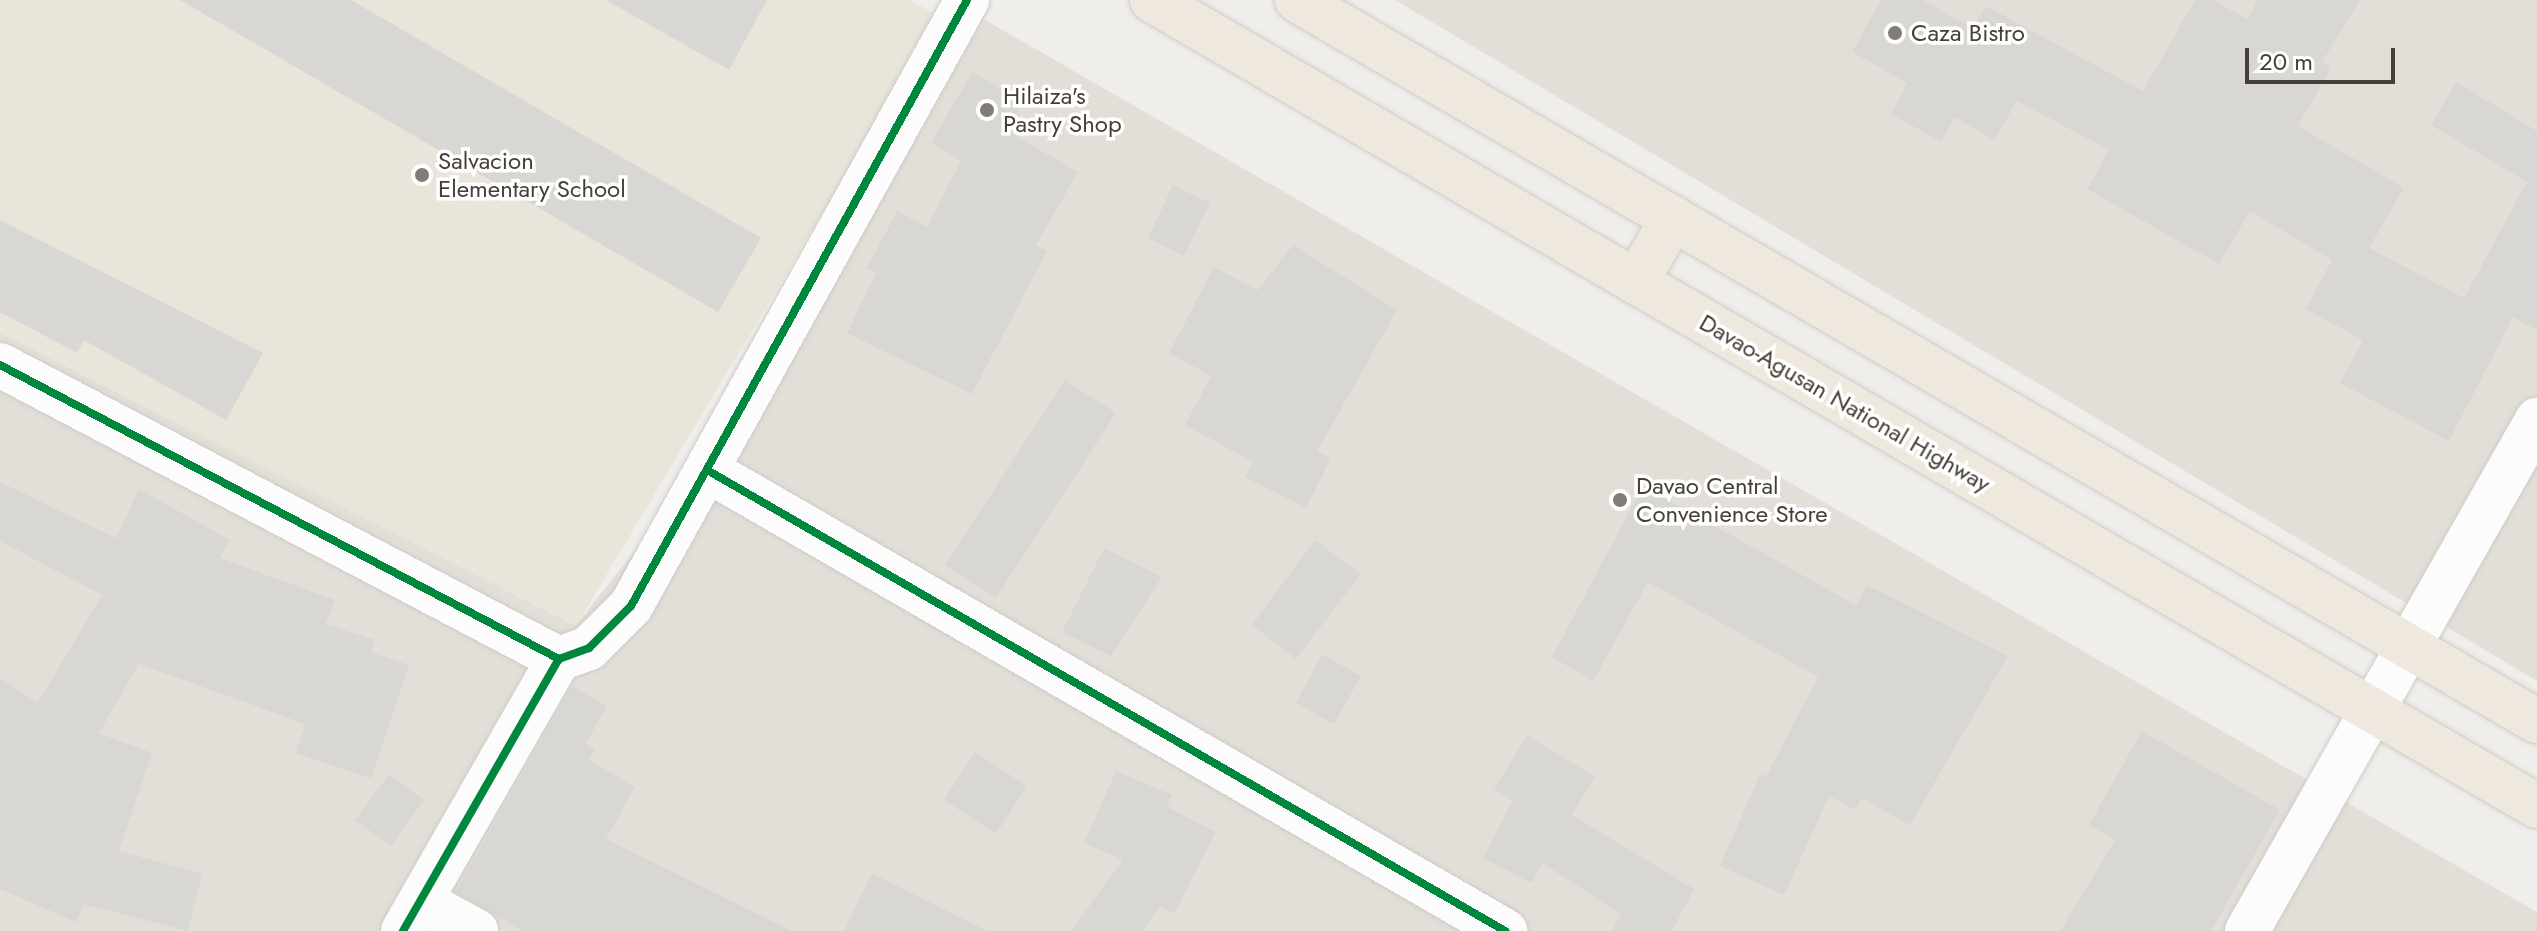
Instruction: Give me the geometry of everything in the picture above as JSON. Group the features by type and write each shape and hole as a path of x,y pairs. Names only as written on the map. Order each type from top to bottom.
{"highway":[{"name":"Davao-Agusan National Highway","path":"1152,0 2537,806"},
{"path":"1297,0 2537,721"},
{"path":"1636,282 1673,218"}],"street":[{"path":"476,931 412,916 559,659 589,648 631,606 967,0"},
{"path":"0,365 559,659"},
{"path":"2247,931 2537,420"},
{"path":"707,470 1505,931"}],"shaded area":[{"name":"Salvacion Elementary School","path":"0,0 911,0 939,17 576,626 0,333"},
{"path":"1395,0 2537,0 2537,681"},
{"path":"978,16 2537,912 2537,931 0,931 0,329 576,625 722,442"}],"building":[{"path":"180,0 351,0 761,238 718,312"},
{"path":"606,0 767,0 729,70"},
{"path":"1881,0 1923,0 1972,28 1986,6 2143,91 2195,0 2213,0 2247,19 2258,0 2360,0 2322,62 2331,68 2298,126 2404,188 2369,248 2464,298 2527,182 2431,125 2456,82 2537,131 2537,330 2513,317 2449,441 2340,383 2363,340 2306,309 2332,260 2250,211 2219,264 2087,189 2109,150 2017,101 1994,140 1954,117 1941,142 1891,114 1907,83 1852,52"},
{"path":"972,72 1023,102 1007,131 1078,172 1036,245 1047,251 972,394 847,333 876,273 867,268 897,211 927,227 961,161 931,143"},
{"path":"1173,185 1210,203 1184,256 1148,238"},
{"path":"0,220 263,353 226,420 84,340 77,353 0,312"},
{"path":"1293,245 1397,310 1317,451 1331,458 1306,508 1245,477 1253,462 1185,425 1211,376 1169,353 1214,267 1258,290"},
{"path":"1065,380 1116,413 996,598 945,565"},
{"path":"0,482 116,538 139,489 230,540 220,558 335,600 326,624 375,640 371,652 409,665 371,778 296,753 305,724 139,664 99,733 152,753 119,851 202,874 188,931 84,904 76,922 0,889 0,678 38,703 102,595 0,541"},
{"path":"1643,486 1856,605 1867,585 2008,656 1910,825 1862,798 1855,810 1829,796 1784,895 1720,866 1760,774 1766,777 1818,677 1648,582 1593,681 1552,657"},
{"path":"1315,540 1361,574 1296,659 1252,625"},
{"path":"1104,548 1162,577 1111,656 1062,632"},
{"path":"1322,654 1361,676 1334,724 1296,703"},
{"path":"572,686 607,706 586,743 596,749 589,760 635,787 606,839 792,931 523,931 456,892"},
{"path":"2142,731 2280,810 2211,931 2060,931 2115,840 2089,825"},
{"path":"1527,735 1595,777 1572,815 1694,889 1672,931 1612,931 1621,914 1542,863 1532,883 1483,858 1512,801 1494,789"},
{"path":"975,752 1027,786 996,834 944,800"},
{"path":"1116,771 1172,795 1167,807 1216,832 1174,914 1160,907 1143,931 1071,931 1123,860 1084,843"},
{"path":"389,774 424,800 391,846 355,820"},
{"path":"872,873 988,931 844,931"}],"cycle path":[{"path":"403,931 559,659 589,648 631,606 967,0"},
{"path":"0,365 559,659"},
{"path":"707,470 1505,931"}],"place":[{"name":"Caza Bistro","path":"1895,33"},
{"name":"Hilaiza's Pastry Shop","path":"987,110"},
{"name":"Salvacion Elementary School","path":"422,175"},
{"name":"Davao Central Convenience Store","path":"1620,500"}]}
